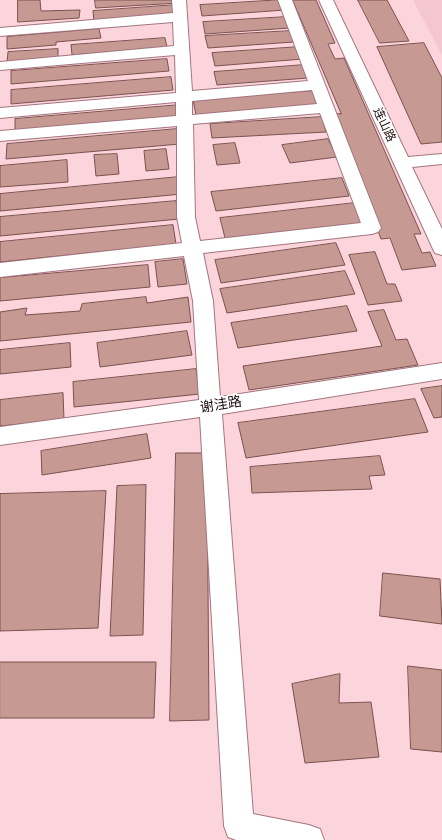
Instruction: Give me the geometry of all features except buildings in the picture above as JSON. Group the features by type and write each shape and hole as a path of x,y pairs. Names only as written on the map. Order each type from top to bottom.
{"street":[{"path":"0,270 372,228 285,0"},
{"name":"连山路","path":"326,0 442,249"},
{"path":"0,32 180,9 184,96 186,217 203,301 239,826 309,840"},
{"path":"0,66 182,50"},
{"path":"0,112 318,85"},
{"path":"0,136 326,108"},
{"path":"402,163 442,159"},
{"name":"谢洼路","path":"0,436 210,407 442,371"}],"shaded area":[{"path":"413,0 442,0 442,55"}]}
